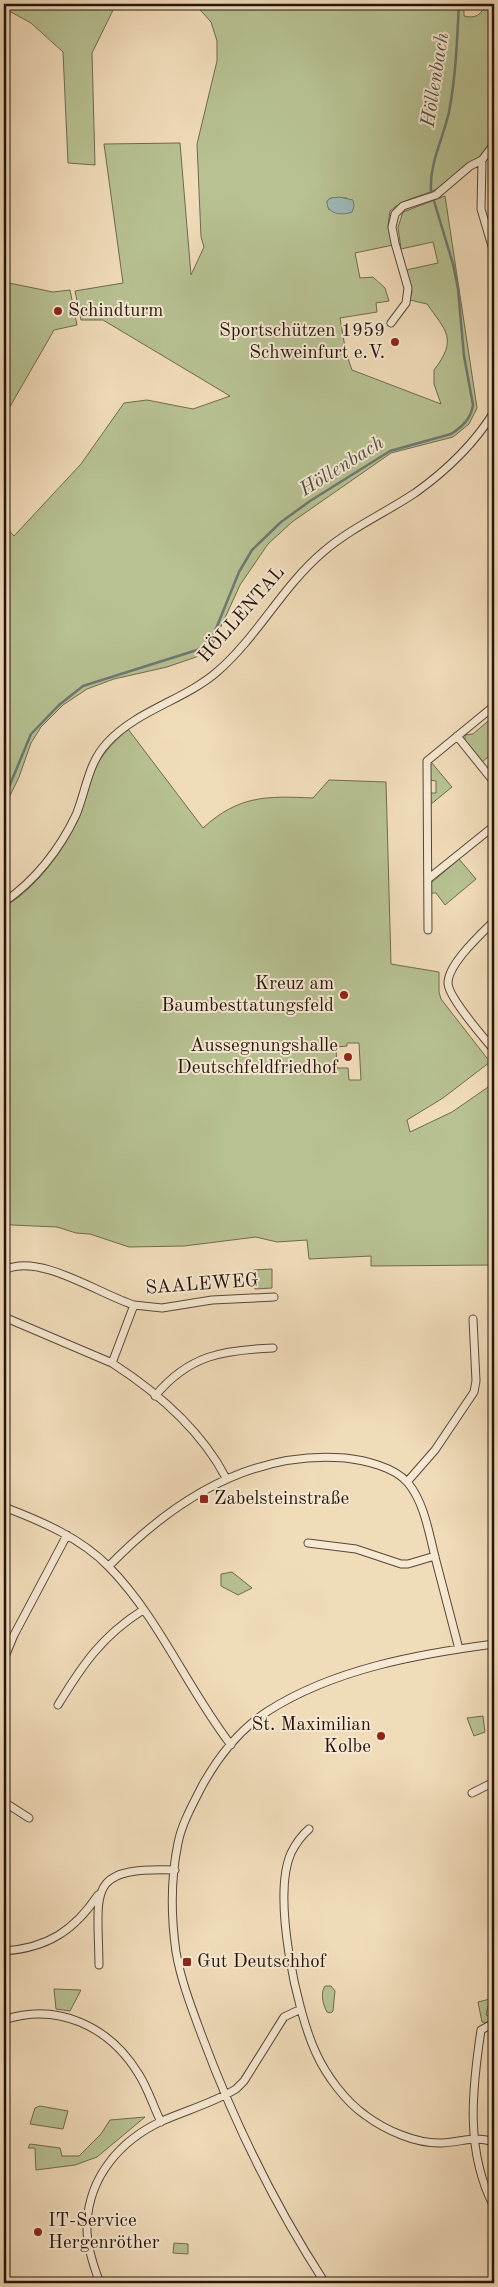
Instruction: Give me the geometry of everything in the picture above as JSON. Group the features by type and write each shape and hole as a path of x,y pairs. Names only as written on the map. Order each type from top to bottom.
{"street":[{"path":"391,322 406,303 408,288 395,243 393,220 395,214 403,206 436,195 470,166 482,160 494,144"},
{"path":"482,160 481,209 494,253"},
{"name":"HÖLLENTAL","path":"4,902 28,883 56,849 76,814 93,764 106,743 127,725 183,694 217,672 236,652 297,576 324,550 414,493 450,465 468,447 494,412"},
{"path":"428,930 427,761 494,706"},
{"path":"457,736 494,782"},
{"path":"428,879 494,826"},
{"path":"494,921 454,967 449,978 449,990 467,1017 494,1050"},
{"path":"4,1276 7,1269 13,1266 41,1267 134,1305"},
{"name":"SAALEWEG","path":"112,1363 134,1305 162,1308 212,1300 274,1297"},
{"path":"4,1317 112,1363 156,1396 191,1429 211,1454 226,1478"},
{"path":"407,1482 436,1450 474,1392 473,1319"},
{"path":"156,1396 174,1376 210,1355 237,1350 273,1348"},
{"path":"108,1566 156,1521 188,1499 226,1478 279,1461 307,1457 333,1457 370,1462 407,1482 420,1506 459,1649"},
{"path":"4,1507 67,1535 108,1566 143,1610 231,1745"},
{"path":"4,1659 14,1635 67,1535"},
{"path":"308,1543 356,1548 401,1564 408,1564 435,1556"},
{"path":"58,1705 94,1650 112,1632 143,1610"},
{"path":"325,2283 281,2209 224,2096 178,1964 173,1917 178,1842 188,1815 211,1770 231,1745 254,1722 269,1711 308,1690 370,1668 459,1649 494,1644"},
{"path":"472,1793 494,1782"},
{"path":"4,1802 30,1818"},
{"path":"309,1829 300,1837 290,1854 284,1885 289,1950 300,2009 316,2053 334,2082 364,2115 398,2133 428,2142 451,2142 473,2138 494,2142"},
{"path":"4,1952 32,1948 58,1936 82,1917 106,1883 123,1872 140,1869 175,1870"},
{"path":"99,1965 100,1893"},
{"path":"100,2283 92,2258 87,2224 90,2204 98,2176 119,2149 161,2122 224,2096 236,2089 244,2081 284,2017 300,2009"},
{"path":"4,2020 30,2014 55,2014 74,2019 98,2030 117,2047 139,2073 161,2122"},
{"path":"494,2018 492,2024 481,2030 474,2090 473,2138 480,2177 494,2207"}],"green space":[{"path":"4,4 116,4 92,53 95,165 68,163 63,52 31,23 11,12 4,14"},
{"path":"195,4 464,4 464,16 472,17 480,13 485,4 494,4 494,141 459,176 442,187 406,201 390,211 388,226 393,245 355,253 360,278 373,277 385,288 389,301 376,303 377,312 340,318 346,353 352,370 441,404 434,384 434,370 446,350 447,336 427,304 410,300 412,292 406,270 438,263 433,242 401,249 398,227 403,212 445,196 477,408 469,424 453,437 391,453 292,522 268,544 240,585 213,644 196,657 167,667 114,679 87,689 63,705 41,727 31,743 19,777 4,808 4,525 14,536 81,464 124,403 147,400 193,409 230,396 103,320 81,320 75,291 123,283 104,144 180,143 191,275 204,247 201,237 197,144 217,61 217,41 211,22","holes":["331,198 347,198 329,210 327,201"]},
{"path":"10,14 4,45 4,16"},
{"path":"4,282 53,292 70,290 77,325 54,330 4,417"},
{"path":"494,716 494,752 482,762 465,741 465,735 473,734"},
{"path":"128,729 203,828 216,817 241,803 281,797 313,798 329,780 386,782 391,964 439,972 441,999 490,1062 443,1098 407,1120 410,1132 452,1112 494,1083 494,1265 371,1266 371,1256 309,1259 307,1240 277,1242 256,1237 184,1246 129,1247 90,1234 76,1233 57,1227 12,1225 4,1222 4,907 37,880 55,858 77,821 99,761 106,751","holes":["347,1043 359,1043 361,1080 349,1080 348,1068 337,1068 336,1047 347,1046"]},
{"path":"431,762 452,787 430,805 430,793 436,793 436,781 429,780"},
{"path":"459,859 476,879 445,905 436,893 431,893 431,883"},
{"path":"272,1269 272,1288 255,1289 254,1270"},
{"path":"232,1572 252,1588 238,1595 221,1586 221,1574"},
{"path":"483,1716 485,1732 474,1736 467,1718"},
{"path":"325,1986 331,1986 335,1991 333,2011 331,2013 327,2012 323,2003 322,1995"},
{"path":"54,1989 81,1990 70,2011 56,2009"},
{"path":"490,1999 486,2015 492,2017 491,2023 482,2022 478,2002"},
{"path":"40,2106 68,2111 63,2129 30,2124 35,2108"},
{"path":"145,2117 97,2157 75,2165 36,2170 35,2148 28,2148 30,2144 60,2148 62,2156 79,2156 101,2134 110,2120"},
{"path":"174,2243 188,2244 188,2254 173,2253"}],"water":[{"path":"339,197 353,200 352,212 339,214 329,209 327,201 331,198"}],"waterway":[{"name":"Höllenbach","path":"4,799 31,734 59,705 83,686 197,650 211,641 239,572 252,550 281,522 310,501 390,451 451,434 468,418 473,405 464,356 458,289 453,264 431,191 434,161 449,112 456,58 459,4"}],"place":[{"name":"Schindturm","path":"58,311"},
{"name":"Sportschützen 1959 Schweinfurt e.V.","path":"395,342"},
{"name":"Kreuz am Baumbesttatungsfeld","path":"344,995"},
{"name":"Aussegnungshalle Deutschfeldfriedhof","path":"348,1057"},
{"name":"Zabelsteinstraße","path":"204,1499"},
{"name":"St. Maximilian Kolbe","path":"381,1736"},
{"name":"Gut Deutschhof","path":"187,1962"},
{"name":"IT-Service Hergenröther","path":"38,2232"}]}
